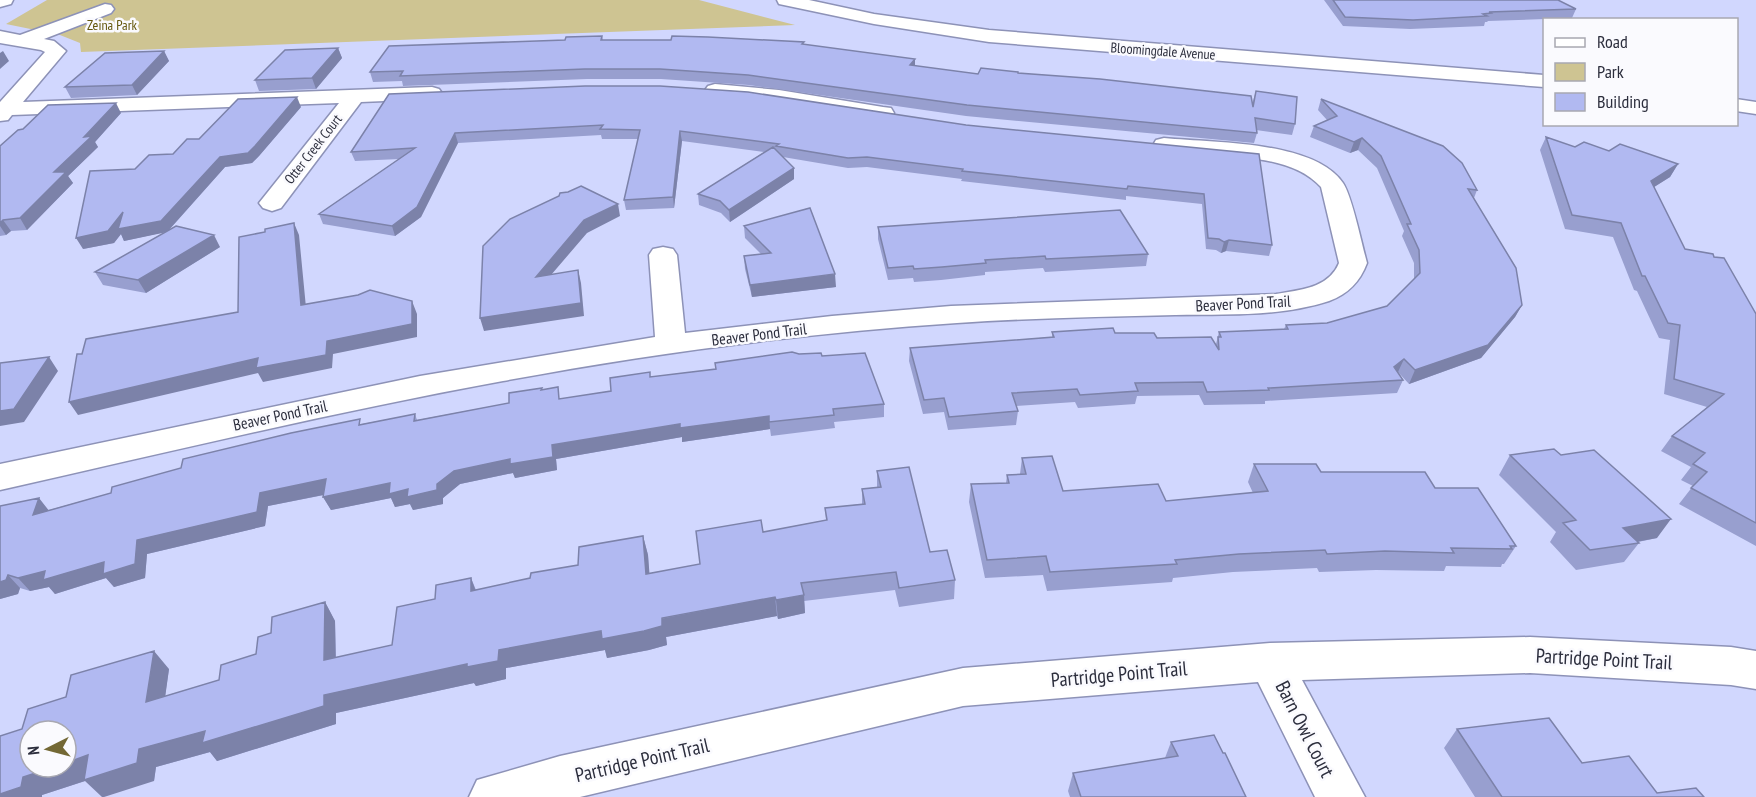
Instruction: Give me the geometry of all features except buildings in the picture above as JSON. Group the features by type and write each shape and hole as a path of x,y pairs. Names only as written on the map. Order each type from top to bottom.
{"street":[{"path":"0,2 5,0"},
{"name":"Bloomingdale Avenue","path":"785,0 874,19 989,36 1543,81"},
{"path":"21,41 105,9"},
{"path":"0,37 47,45 56,51 3,112"},
{"path":"691,88 779,96 903,116"},
{"path":"3,112 459,92"},
{"name":"Otter Creek Court","path":"272,203 355,96"},
{"path":"1738,105 1756,108"},
{"name":"Beaver Pond Trail","path":"0,477 340,402 522,368 672,344 804,328 986,313 1276,303 1321,294 1337,286 1348,276 1353,262 1333,186 1314,168 1281,156 1137,142"},
{"path":"663,255 672,344"},
{"name":"Partridge Point Trail","path":"494,797 559,788 963,687 1270,662 1530,655 1731,666 1756,670"},
{"name":"Barn Owl Court","path":"1270,662 1340,797"}],"green space":[{"name":"Zeina Park","path":"47,0 699,0 795,25 81,52 80,43 60,35 6,24"}]}
